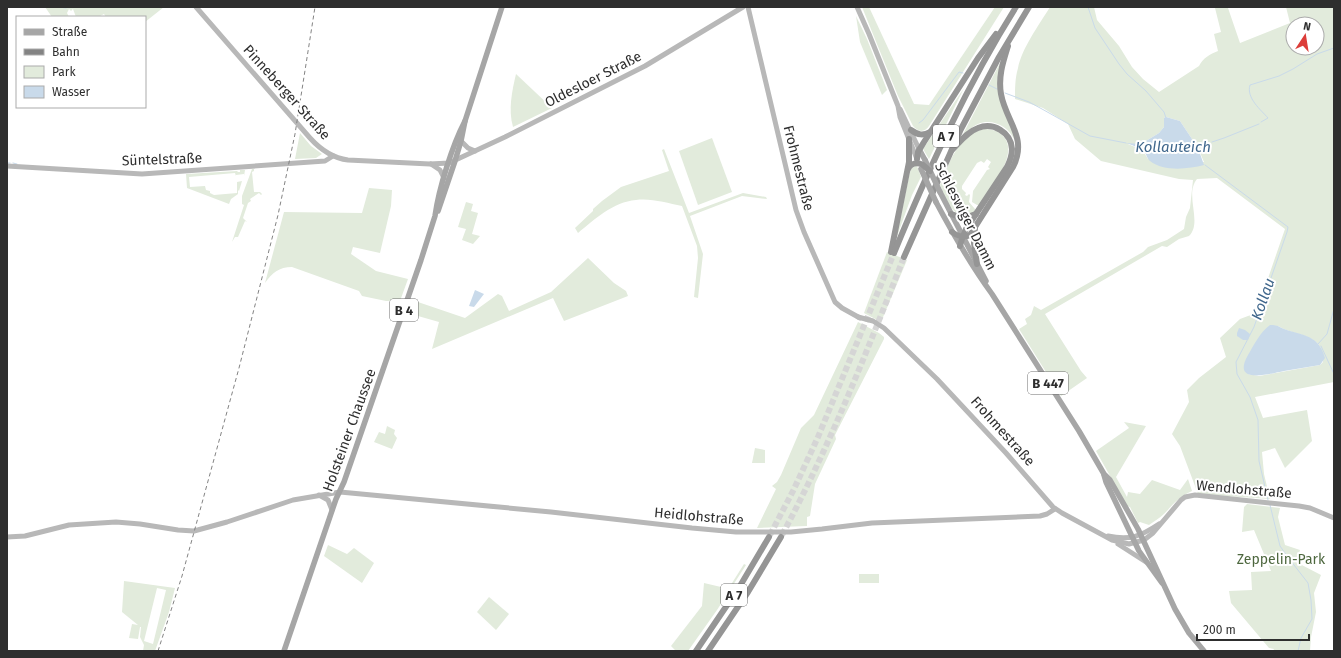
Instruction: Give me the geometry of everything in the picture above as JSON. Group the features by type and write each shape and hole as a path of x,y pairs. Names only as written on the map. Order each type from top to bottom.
{"highway":[{"name":"A 7","path":"909,139 908,169 892,252 938,151 973,82 1016,7"},
{"name":"A 7","path":"904,257 948,154 986,80 1029,7"},
{"path":"930,171 921,163 919,149 978,58 994,36 1006,23"},
{"path":"952,232 956,235 962,236 970,235 1013,167 1017,156 1019,145 1018,137 1003,103 1000,85 1002,66 1013,32"},
{"path":"948,154 967,135 976,128 982,127 994,127 1000,129 1010,140 1012,153 1009,163 962,236 960,246"},
{"path":"911,130 920,135 930,132"},
{"path":"908,169 911,164 921,163"},
{"path":"951,214 965,218 976,214"},
{"path":"975,226 974,243 978,264"},
{"name":"A 7","path":"696,651 740,586 769,537"},
{"name":"A 7","path":"708,651 748,592 781,537"}],"main road":[{"name":"Pinneberger Straße","path":"196,7 310,138 327,153 348,160 430,164 449,163"},
{"name":"Holsteiner Chaussee","path":"435,216 440,206 455,160 502,7"},
{"name":"Oldesloer Straße","path":"449,163 505,138 645,66 743,7"},
{"name":"Frohmestraße","path":"748,7 799,218 835,302 862,320 890,334 958,400 1055,508 1112,540 1125,544 1142,537"},
{"name":"Schleswiger Damm","path":"857,7 898,106 919,149"},
{"name":"Schleswiger Damm","path":"898,106 900,117 909,139 921,163 936,202 952,232 977,274 992,294 1079,431 1104,474 1110,480 1142,537"},
{"name":"Holsteiner Chaussee","path":"284,651 332,510 340,492 383,372 435,216 449,163 460,132 466,121"},
{"path":"461,141 468,148 475,151"},
{"path":"318,161 327,153"},
{"name":"Süntelstraße","path":"7,166 142,174 327,161 333,156"},
{"path":"430,164 440,170 444,179"},
{"name":"Schleswiger Damm","path":"930,171 992,294"},
{"name":"Schleswiger Damm","path":"1104,474 1106,482 1134,540"},
{"name":"Heidlohstraße","path":"7,537 25,536 69,525 116,522 141,524 178,530 194,530 227,522 280,503 340,492 602,517 701,529 752,532 812,530 883,522 1042,516 1055,508"},
{"path":"319,495 328,500 332,510"},
{"name":"Wendlohstraße","path":"1142,537 1162,523 1181,500 1195,495 1272,502 1310,508 1334,518"},
{"name":"Frohmestraße","path":"1104,535 1134,540"},
{"name":"B 447","path":"1142,537 1160,573 1164,586"},
{"path":"1112,540 1146,562"},
{"name":"B 447","path":"1134,540 1146,562 1164,586 1189,633 1204,651"}],"green space":[{"path":"45,7 164,7 146,21 146,16 105,16 104,14 100,16 76,16 73,9 71,11 69,9 67,13 68,16 51,16"},
{"path":"862,7 869,7 914,104 929,105 995,7 1004,7 929,126 925,130 921,131 917,130 913,126 898,96"},
{"path":"1050,7 1094,7 1097,20 1119,46 1132,67 1143,79 1159,92 1199,66 1212,53 1218,51 1214,34 1221,32 1215,8 1228,8 1240,43 1285,25 1285,56 1325,56 1325,16 1288,16 1286,7 1334,7 1334,382 1255,397 1263,418 1307,410 1312,441 1285,468 1275,448 1262,452 1264,474 1270,499 1198,494 1180,446 1172,434 1189,402 1187,390 1199,378 1226,357 1220,338 1240,319 1256,313 1285,229 1217,178 1197,179 1193,185 1192,200 1194,223 1193,230 1189,236 1179,239 1167,247 1162,246 1045,314 1087,378 1061,396 1019,329 1027,324 1025,319 1031,315 1034,306 1041,310 1143,252 1148,247 1167,240 1184,229 1186,217 1190,208 1193,180 1179,179 1101,161 1075,139 1068,124 1043,108 1015,99 1017,72 1020,60 1036,29","holes":["1166,117 1180,121 1198,148 1204,162 1148,159 1142,151 1128,144 1141,144 1159,133 1164,127 1164,118","1278,326 1285,330 1308,337 1314,341 1319,346 1322,353 1323,362 1320,365 1259,376 1248,374"]},
{"path":"856,16 867,39 887,90 882,95 860,42"},
{"path":"1001,61 998,77 1013,128 1015,141 1005,128 989,122 975,125 961,138"},
{"path":"516,74 552,108 513,127 511,107"},
{"path":"964,88 929,159 923,149"},
{"path":"984,129 990,129 1000,133 1004,137 1008,144 1006,162 996,181 980,205 972,202 973,191 987,170 990,169 988,167 991,162 987,159 984,163 981,161 977,163 962,186 962,189 966,193 965,195 970,195 969,202 975,209 975,212 967,215 961,215 956,213 949,205 940,185 951,159 961,144 967,137"},
{"path":"300,133 311,146 322,154 316,158 295,159"},
{"path":"712,138 732,192 698,205 679,151"},
{"path":"664,149 689,213 743,193 766,197 767,199 742,196 690,216 703,254 698,298 694,297 698,258 697,246 682,206 659,201 628,201 605,212 578,233 575,228 593,211 593,209 621,187 669,171 662,150"},
{"path":"915,166 917,166 921,177 912,195 896,239 910,172"},
{"path":"252,169 254,169 252,172 254,192 260,192 262,194 261,195 259,193 250,199 251,201 248,203 243,218 247,222 245,221 238,237 235,237 232,242 244,205 242,204 242,196"},
{"path":"240,170 245,170 244,176 244,174 236,176 235,173 189,177 190,187 205,186 206,190 210,191 210,193 214,195 237,193 237,182 242,181 238,194 231,199 229,204 187,188 186,174 240,172"},
{"path":"369,188 392,190 391,206 380,253 353,247 351,254 376,271 408,279 400,301 386,301 362,296 359,291 292,267 283,268 276,271 265,283 284,212 362,213"},
{"path":"466,202 473,204 471,211 478,213 472,234 480,236 473,244 462,240 466,229 458,227"},
{"path":"887,252 907,260 881,322 864,313"},
{"path":"588,258 614,283 626,291 628,296 564,321 553,298 432,349 439,322 411,314 415,301 465,318 498,294 502,296 509,311 551,292"},
{"path":"858,322 879,333 884,337 884,339 835,435 836,439 815,484 810,516 807,517 807,526 757,528 776,489 772,486 777,482 781,475 801,428 814,415"},
{"path":"1124,422 1146,426 1116,477 1127,497 1128,492 1140,494 1152,480 1180,490 1188,479 1192,491 1180,498 1163,515 1149,525 1140,522 1138,523 1096,451 1129,428"},
{"path":"387,426 395,430 394,434 397,438 392,449 374,442 379,432 385,434"},
{"path":"755,448 765,450 765,463 752,463"},
{"name":"Zeppelin-Park","path":"1247,504 1280,508 1278,517 1285,545 1300,550 1296,562 1321,575 1314,593 1316,612 1310,651 1273,651 1274,649 1269,648 1231,603 1229,591 1252,590 1251,572 1271,571 1254,530 1242,532 1244,507"},
{"path":"328,545 347,554 354,548 374,563 362,583 324,556"},
{"path":"744,564 746,565 688,651 676,651 671,646 702,606 704,583 721,587 720,589 727,591"},
{"path":"859,574 879,574 879,583 859,583"},
{"path":"124,581 175,588 169,612 155,651 143,651 144,645 140,637 141,627 138,639 129,638 132,624 138,625 122,612","holes":["157,588 166,590 153,644 144,641"]},
{"path":"489,597 509,614 496,630 477,612"}],"water":[{"name":"Kollauteich","path":"1166,117 1180,121 1198,148 1204,165 1176,169 1162,167 1150,161 1141,150 1126,143 1141,144 1159,133 1164,127 1164,118"},
{"path":"475,290 484,294 474,307 469,306"},
{"path":"1270,325 1278,326 1312,339 1318,343 1325,358 1320,365 1262,375 1248,374 1244,371 1244,364 1248,355 1260,335"},
{"path":"1239,328 1250,334 1248,340 1243,340 1237,336"}],"waterway":[{"path":"59,7 66,8"},
{"name":"Kollau","path":"1088,7 1095,28 1119,64 1127,74 1146,91 1164,112 1166,118"},
{"path":"1261,122 1268,118 1252,99 1249,90 1250,85 1279,76 1317,54 1334,48"},
{"path":"919,123 923,120 959,72 963,73"},
{"path":"989,85 997,89"},
{"path":"1005,93 1029,102 1090,136 1126,143"},
{"path":"1212,142 1259,124"},
{"path":"13,163 17,164"},
{"name":"Kollau","path":"1205,165 1288,227 1254,327 1236,362 1237,374 1250,397 1258,420 1259,461 1268,500"},
{"path":"1318,344 1327,334 1334,309"},
{"path":"1321,346 1334,374"},
{"name":"Kollau","path":"1270,505 1280,546 1308,583 1312,619 1301,638 1298,651"}],"tunnel":[{"path":"770,535 794,489 818,437 894,253"},
{"path":"782,535 832,433 862,363 904,257"}],"railway":[{"path":"158,651 182,576 239,368 278,215 295,134 315,7"}]}
